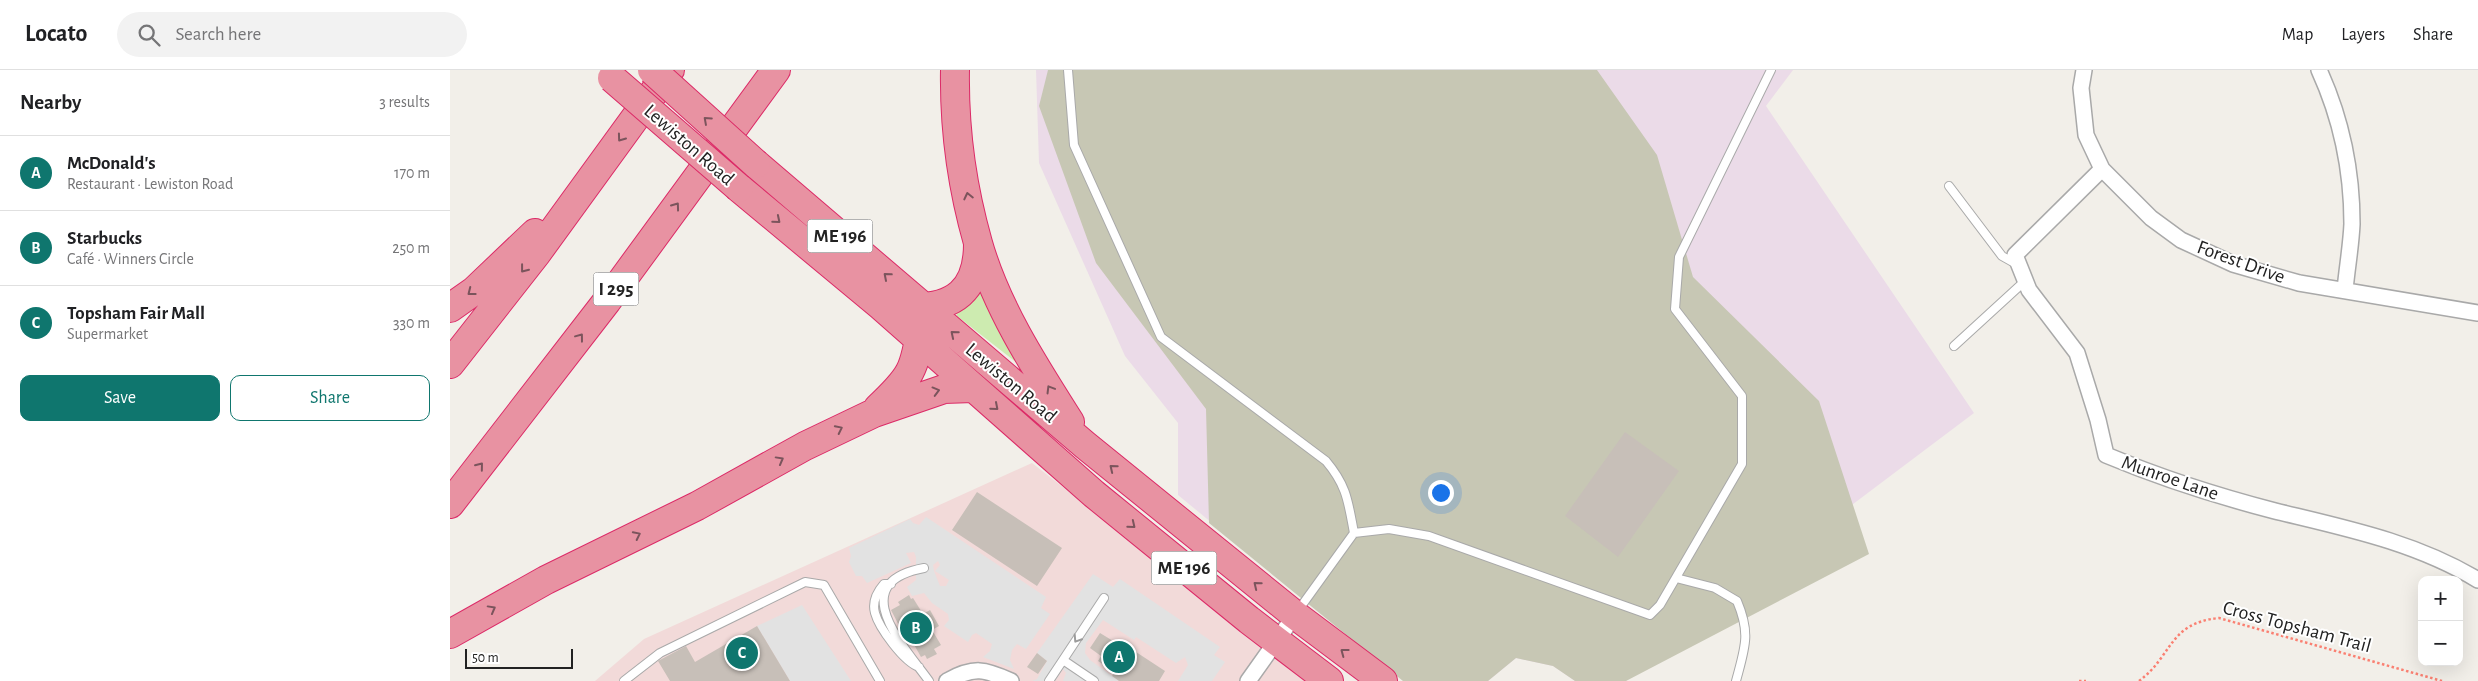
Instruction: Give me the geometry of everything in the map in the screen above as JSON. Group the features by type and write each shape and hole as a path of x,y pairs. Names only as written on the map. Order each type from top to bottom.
{"highway":[{"name":"Lewiston Road","path":"652,70 756,164 1085,445 1294,615 1383,681"},
{"path":"450,364 537,253 670,70"},
{"name":"I 295","path":"450,504 607,301 776,70"},
{"path":"955,70 958,146 978,244 999,296 1022,343 1085,445"},
{"name":"Lewiston Road","path":"607,74 739,188 881,306 1094,494 1329,681"},
{"path":"450,308 474,291 595,174"},
{"path":"881,306 924,308 946,304 966,287 976,272 978,244"},
{"path":"874,413 907,379 914,367 924,308"},
{"path":"450,634 546,580 697,506 805,446 874,413 944,389 973,388"}],"street":[{"name":"Forest Drive","path":"2084,70 2081,88 2086,135 2102,168 2151,218 2181,240 2205,252 2266,274 2299,283 2465,313 2478,313"},
{"path":"2319,70 2333,101 2347,159 2352,224 2345,290"},
{"path":"2019,266 2015,255 2102,168"},
{"name":"Munroe Lane","path":"2019,266 2029,290 2077,353 2098,420 2106,456 2151,474 2213,494 2346,527 2415,550 2454,566 2478,580"},
{"path":"1248,681 1294,615"},
{"path":"948,681 958,675 987,670 1011,681"}],"lane":[{"path":"1068,70 1074,145 1161,337 1326,461 1341,478 1349,505 1354,533 1294,615"},
{"path":"1354,533 1389,529 1429,536 1650,615 1660,605 1742,464 1742,396 1675,308 1679,257 1771,70"},
{"path":"1949,186 2002,256 2019,266"},
{"path":"1954,346 2025,281"},
{"path":"924,568 907,571 891,584 883,596 884,612 929,681"},
{"path":"1676,578 1715,588 1737,600 1747,628 1746,641 1736,681"},
{"path":"624,681 660,653 805,582 824,585 880,681"},
{"path":"1048,681 1104,598"},
{"path":"1063,660 1094,681"}],"path":[{"name":"Cross Topsham Trail","path":"2139,681 2148,674 2184,628 2201,620 2219,618 2442,681"},
{"path":"2079,681 2086,681"}],"shaded area":[{"path":"1036,70 1793,70 1766,106 1974,413 1618,681 1575,681 1553,666 1516,658 1488,681 1404,681 1178,495 1178,423 1125,356 1039,163"},
{"path":"1048,70 1597,70 1657,155 1693,277 1819,401 1869,554 1626,681 1575,681 1553,666 1516,658 1488,681 1403,681 1209,523 1206,409 1096,263 1039,106"},
{"path":"1032,463 1312,681 595,681 644,639"},
{"path":"926,517 1046,597 1041,608 1050,614 1026,649 1017,644 1012,650 1010,660 1014,669 983,657 990,651 992,644 976,633 972,635 968,642 944,626 949,620 948,614 932,603 924,593 912,596 907,587 916,580 916,557 914,552 906,553 911,563 867,583 862,576 856,576 849,562 851,556 849,548 910,519 913,523 919,525","holes":["938,561 940,565 935,571 949,580 946,586 940,586 934,571 933,565"]},
{"path":"1093,574 1113,587 1120,579 1220,647 1214,655 1225,662 1212,681 1178,681 1188,665 1185,657 1176,663 1136,637 1134,640 1103,620 1086,643 1085,653 1090,660 1119,681 1063,681 1066,673 1063,669 1055,681 1032,681 1037,679 1047,661 1037,653"},
{"path":"802,605 851,681 790,681 757,626"}],"green space":[{"path":"977,281 1022,367 957,316 956,312"}],"building":[{"path":"1625,432 1679,471 1618,557 1565,516"},
{"path":"977,492 1062,548 1037,586 952,530"},
{"path":"909,595 923,614 930,610 939,626 932,630 941,645 934,649 937,654 927,659 925,655 921,657 912,641 908,643 891,610 900,605 898,602"},
{"path":"757,626 790,681 670,681 658,661 686,646 695,662"},
{"path":"1100,633 1131,652 1133,650 1165,671 1159,681 1119,681 1112,676 1115,672 1098,661 1101,656 1090,648"},
{"path":"1037,653 1047,661 1038,674 1027,667"}],"place":[{"name":"Starbucks","path":"916,628"},
{"name":"Topsham Fair Mall","path":"742,653"},
{"name":"McDonald's","path":"1119,657"}]}
